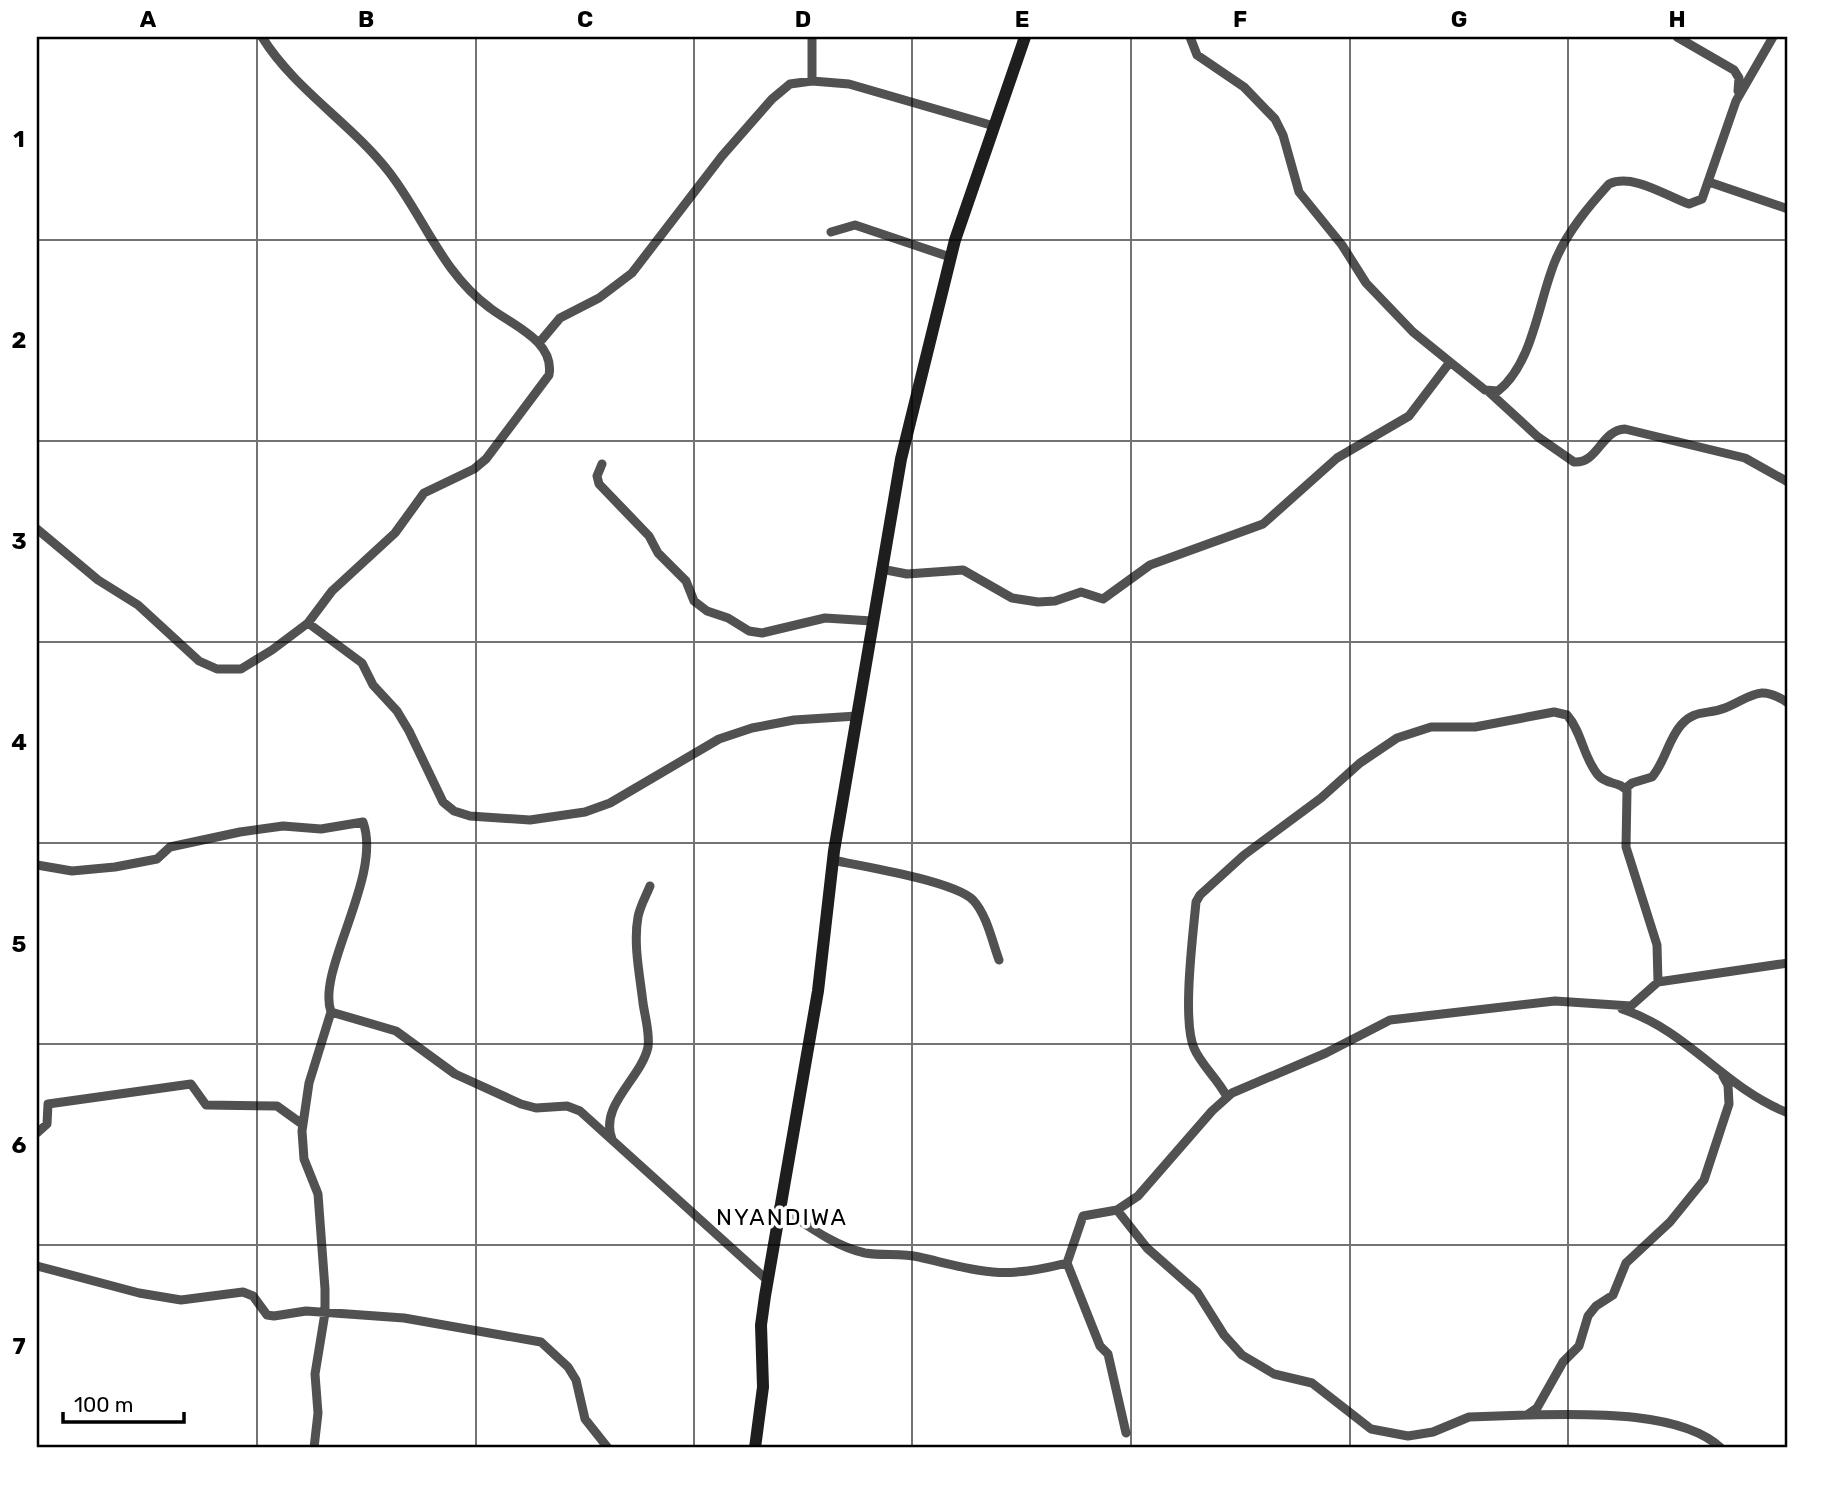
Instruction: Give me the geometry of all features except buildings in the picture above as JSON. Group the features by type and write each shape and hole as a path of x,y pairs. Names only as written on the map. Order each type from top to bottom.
{"street":[{"path":"37,529 90,574 138,605 171,639 210,667 241,669 308,623 332,591 395,533 424,493 474,469 495,449 549,375 547,356 539,343 486,306 458,278 390,173 354,133 286,69 262,37"},
{"path":"812,37 812,80"},
{"path":"755,1448 763,1387 761,1325 767,1280 818,991 832,860 901,458 950,257 1025,37"},
{"path":"1190,37 1197,55 1244,87 1275,119 1283,135 1299,192 1342,245 1366,284 1413,332 1489,392 1538,437 1574,462 1587,459 1611,432 1625,429 1745,458 1788,482"},
{"path":"1489,392 1494,393 1503,388 1515,369 1546,295 1556,257 1578,223 1609,184 1616,181 1637,184 1689,204 1702,199 1740,83 1734,70 1677,37"},
{"path":"1736,101 1773,37"},
{"path":"539,343 560,318 599,298 632,273 722,156 790,83 812,80 849,84 994,126"},
{"path":"1709,182 1788,209"},
{"path":"831,232 855,225 950,257"},
{"path":"881,569 907,574 963,570 1012,598 1038,602 1055,601 1081,592 1103,598 1150,565 1264,524 1338,458 1409,416 1450,362"},
{"path":"602,464 597,476 599,484 649,536 657,553 686,580 694,601 707,611 728,618 748,631 762,633 825,618 872,621"},
{"path":"308,623 362,663 373,685 397,711 409,731 443,802 454,811 470,816 530,820 585,812 610,803 719,739 752,728 794,720 856,716"},
{"path":"1227,1097 1194,1047 1191,1036 1189,994 1196,902 1217,877 1321,798 1360,762 1410,732 1431,727 1475,727 1560,712 1571,719 1597,774 1605,781 1626,788 1652,777 1678,730 1695,713 1723,709 1740,698 1762,692 1770,693 1788,703"},
{"path":"1626,788 1628,859 1657,945 1658,982"},
{"path":"37,865 72,871 115,867 157,859 170,847 240,832 283,827 321,829 363,821 366,842 362,875 332,981 331,1012 309,1083 302,1124 304,1159 318,1194 324,1313 315,1374 318,1413 314,1448"},
{"path":"832,860 941,885 968,896 979,908 999,960"},
{"path":"613,1141 609,1130 611,1115 628,1084 639,1072 648,1043 637,933 639,912 650,886"},
{"path":"1126,1433 1108,1354 1100,1346 1068,1263 1083,1216 1117,1210 1149,1185 1227,1097 1403,1016 1449,1015 1555,1001 1614,1006 1635,1004 1658,982 1788,963"},
{"path":"1614,1006 1661,1027 1699,1052 1723,1076 1749,1094 1788,1113"},
{"path":"331,1012 396,1031 455,1074 521,1104 536,1108 567,1106 580,1111 767,1280"},
{"path":"1528,1415 1537,1408 1563,1362 1579,1346 1588,1316 1596,1306 1613,1295 1626,1263 1670,1222 1704,1180 1729,1104 1728,1085 1723,1076"},
{"path":"37,1133 47,1124 48,1104 191,1084 206,1105 277,1105 302,1124"},
{"path":"779,1207 821,1233 864,1253 906,1255 984,1273 1020,1274 1068,1263"},
{"path":"1117,1210 1147,1248 1197,1292 1224,1335 1242,1355 1274,1374 1312,1383 1371,1429 1408,1436 1433,1432 1469,1417 1528,1415 1657,1422 1690,1428 1708,1437 1721,1448"},
{"path":"37,1266 139,1293 181,1300 199,1300 243,1292 253,1296 259,1307 274,1317 306,1311 424,1320 465,1330 541,1342 556,1354 576,1380 585,1419 608,1448"}],"district":[{"name":"NYANDIWA","path":"782,1217"}]}
